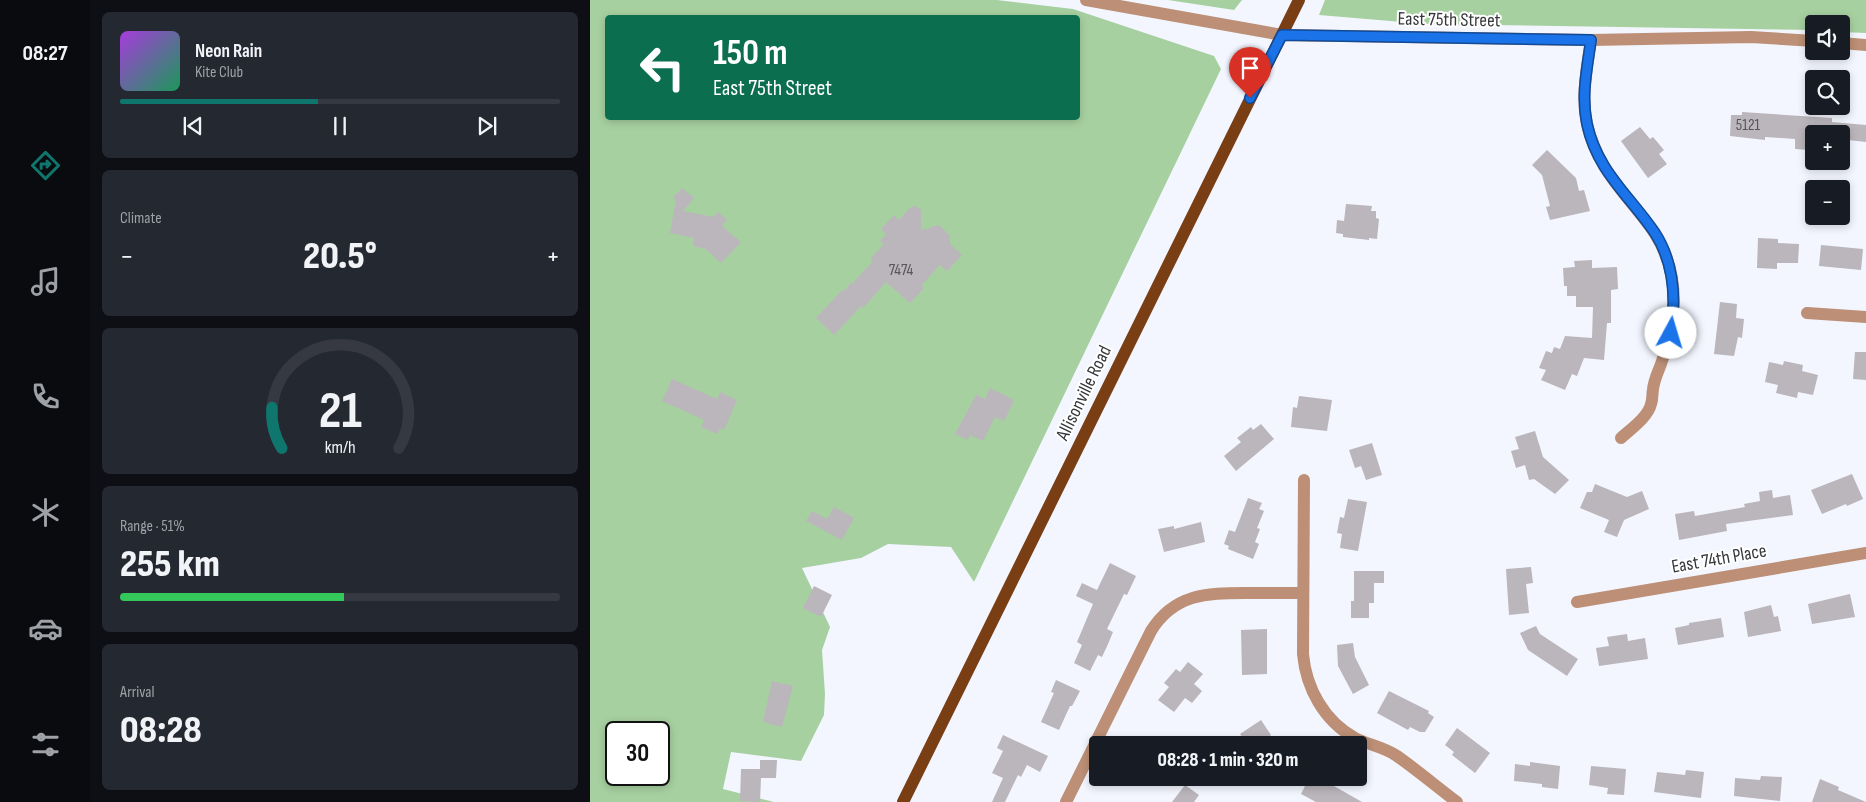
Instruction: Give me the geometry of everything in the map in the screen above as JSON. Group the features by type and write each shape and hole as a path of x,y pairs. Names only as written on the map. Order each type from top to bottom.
{"main road":[{"name":"Allisonville Road","path":"903,802 1299,0"}],"street":[{"name":"East 75th Street","path":"1086,0 1282,35 1591,40 1751,37 1805,40"},
{"path":"1591,40 1583,91 1588,129 1600,161 1610,178 1656,234 1668,259 1674,297 1669,345 1653,388 1651,405 1639,422 1622,438"},
{"path":"1850,44 1866,45"},
{"path":"1808,313 1866,317"},
{"path":"1304,480 1303,647 1304,667 1308,681 1320,705 1342,729 1354,737 1398,757 1457,802"},
{"name":"East 74th Place","path":"1577,602 1866,553"},
{"path":"1068,801 1151,631 1164,615 1186,600 1206,594 1303,593"}],"green space":[{"path":"590,0 997,0 1073,9 1214,56 1221,69 974,582 951,547 888,544 861,558 802,568 830,627 822,650 825,694 824,715 801,761 731,752 723,789 774,802 590,802"},
{"path":"1168,0 1242,0 1234,10"},
{"path":"1325,0 1866,0 1866,33 1850,32 1850,15 1805,15 1805,30 1426,24 1319,15"}],"building":[{"path":"1742,112 1832,118 1832,122 1866,125 1866,142 1850,140 1850,125 1805,125 1805,150 1795,149 1795,139 1765,137 1765,140 1730,136 1731,115 1742,115"},
{"path":"1640,127 1650,139 1653,137 1664,150 1659,154 1667,164 1648,178 1621,141"},
{"path":"1547,150 1576,178 1579,191 1584,190 1590,211 1550,220 1546,207 1550,206 1542,175 1532,165"},
{"path":"682,188 694,198 683,211 713,217 718,212 727,220 722,226 741,242 721,263 706,249 693,246 694,238 670,233 676,200 673,198"},
{"path":"1346,204 1372,206 1371,211 1376,211 1376,218 1379,219 1377,239 1343,237 1343,234 1336,233 1337,220 1344,221"},
{"path":"916,206 921,210 921,230 939,225 950,236 950,244 962,255 947,271 940,265 921,286 924,288 910,303 886,282 863,308 861,306 834,335 816,318 872,262 871,258 884,244 880,241 886,234 881,229 894,215 899,220 911,207"},
{"path":"1758,238 1778,239 1778,243 1799,244 1798,263 1777,263 1777,269 1757,268"},
{"path":"1821,245 1863,249 1861,270 1819,266"},
{"path":"1592,260 1592,268 1617,267 1618,289 1611,290 1611,323 1607,323 1604,360 1584,358 1577,376 1572,374 1565,390 1541,380 1546,370 1539,368 1546,351 1552,353 1554,347 1560,349 1565,336 1592,338 1593,307 1576,307 1576,296 1567,296 1567,286 1564,286 1563,268 1575,267 1574,261"},
{"path":"1720,302 1737,304 1736,318 1744,319 1742,338 1738,337 1734,356 1714,354"},
{"path":"1855,352 1866,352 1866,380 1853,379"},
{"path":"1784,361 1803,365 1802,371 1818,375 1813,395 1798,392 1797,398 1776,393 1778,385 1765,382 1769,362 1783,365"},
{"path":"672,379 717,399 720,392 737,400 724,430 720,428 717,434 701,427 704,420 662,401"},
{"path":"990,388 1014,400 1004,421 995,417 983,441 970,435 968,440 955,434 976,395 985,399"},
{"path":"1299,396 1332,400 1327,431 1291,427 1293,407 1297,408"},
{"path":"1261,424 1274,439 1236,471 1224,456 1241,442 1237,438 1251,427 1253,430"},
{"path":"1535,431 1543,457 1569,480 1555,494 1534,479 1529,480 1525,465 1516,468 1511,451 1519,449 1515,437"},
{"path":"1372,443 1382,475 1366,480 1361,466 1355,468 1349,450"},
{"path":"1852,474 1863,499 1822,514 1811,490"},
{"path":"1595,484 1627,497 1642,491 1649,509 1624,520 1617,537 1604,532 1609,520 1580,508 1587,492 1592,492"},
{"path":"1772,490 1773,498 1790,495 1793,515 1726,524 1727,531 1679,540 1675,514 1694,511 1695,516 1745,507 1744,504 1760,501 1759,492"},
{"path":"1248,498 1262,503 1259,509 1264,511 1257,528 1260,529 1255,542 1259,544 1253,559 1228,549 1229,546 1224,544 1229,530 1235,532"},
{"path":"1348,499 1367,502 1358,551 1340,548 1342,534 1337,533 1340,517 1344,518"},
{"path":"834,507 854,518 842,540 806,521 812,511 827,519"},
{"path":"1201,522 1205,542 1164,552 1158,529 1174,526 1174,529"},
{"path":"1110,563 1136,576 1127,595 1124,594 1107,629 1113,632 1102,657 1098,655 1090,671 1074,663 1082,645 1077,642 1093,604 1076,596 1082,583 1097,590"},
{"path":"1531,567 1533,583 1526,584 1529,613 1509,615 1506,569"},
{"path":"1354,571 1384,571 1384,583 1374,583 1374,603 1369,603 1369,618 1351,618 1351,601 1354,601"},
{"path":"814,586 832,595 821,617 803,608"},
{"path":"1850,594 1855,617 1812,624 1808,604"},
{"path":"1771,605 1774,617 1778,616 1781,631 1748,637 1744,612"},
{"path":"1721,618 1724,637 1678,645 1675,628 1689,625 1689,623"},
{"path":"1536,626 1540,634 1578,659 1567,676 1528,650 1520,633"},
{"path":"1267,629 1267,674 1242,675 1241,630"},
{"path":"1627,634 1628,641 1645,638 1648,659 1599,666 1596,648 1609,646 1607,637"},
{"path":"1353,643 1355,657 1369,685 1353,694 1338,666 1337,645"},
{"path":"1188,662 1203,674 1194,684 1202,691 1192,703 1185,698 1174,712 1158,700 1169,687 1164,683 1176,669 1180,672"},
{"path":"1056,680 1080,691 1072,706 1070,706 1059,730 1041,722 1054,693 1051,692"},
{"path":"772,681 793,686 782,727 763,722"},
{"path":"1389,691 1429,711 1428,713 1434,717 1425,732 1420,732 1410,727 1408,730 1377,713"},
{"path":"1261,720 1271,735 1241,736 1240,734"},
{"path":"1457,728 1490,753 1475,773 1452,755 1454,752 1445,745"},
{"path":"1003,735 1048,756 1040,772 1027,765 1021,777 1018,775 1005,802 992,802 1003,778 992,773 1003,751 997,748"},
{"path":"760,760 777,760 776,778 761,778 760,802 740,801 741,769 760,769"},
{"path":"1530,762 1560,766 1558,789 1542,787 1542,784 1514,781 1515,764 1530,766"},
{"path":"1591,766 1626,769 1624,795 1607,794 1608,788 1589,785"},
{"path":"1686,770 1704,772 1701,798 1654,792 1657,772 1685,775"},
{"path":"1761,776 1782,777 1780,801 1734,796 1735,778 1760,780"},
{"path":"1820,779 1839,787 1838,790 1866,802 1812,802"},
{"path":"1184,786 1199,795 1194,802 1172,802"},
{"path":"1305,786 1334,786 1362,802 1316,802 1301,794"}],"route":[{"path":"1250,98 1282,35 1591,40 1583,91 1585,113 1591,141 1610,178 1656,234 1668,259 1674,291 1671,333"}]}
